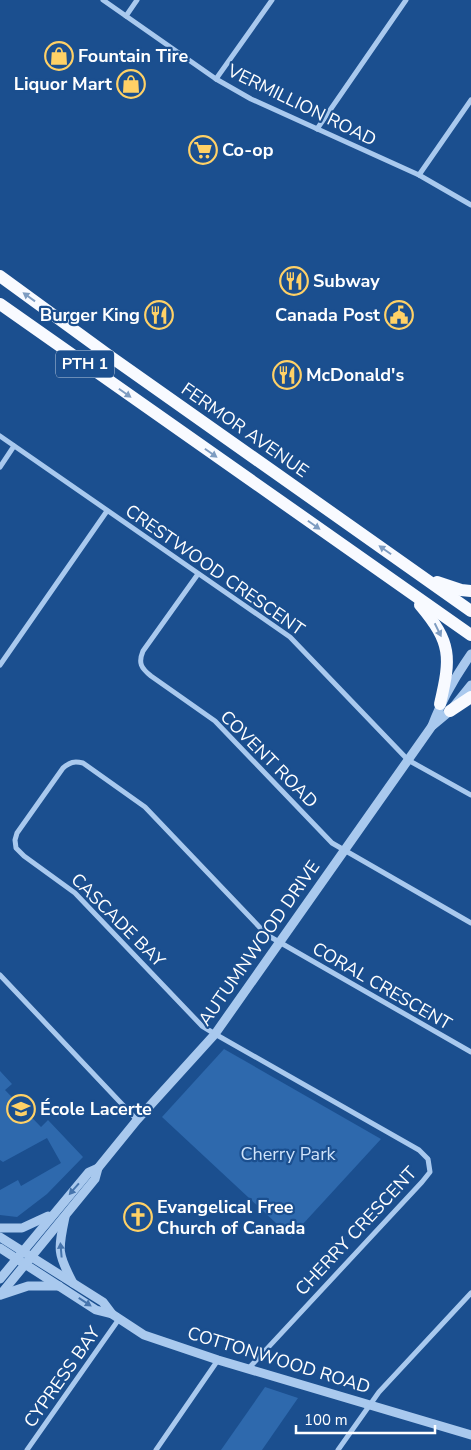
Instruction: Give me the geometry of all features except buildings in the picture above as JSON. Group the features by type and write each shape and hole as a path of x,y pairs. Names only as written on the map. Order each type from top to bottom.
{"highway":[{"name":"FERMOR AVENUE","path":"0,276 111,357 471,611"},
{"name":"PTH 1","path":"0,304 471,635"},
{"path":"425,578 461,590 471,591"},
{"path":"409,592 434,622 447,647 445,707 471,697"}],"street":[{"name":"VERMILLION ROAD","path":"103,0 216,79 251,99 419,175 471,206"},
{"path":"126,16 138,0"},
{"path":"216,79 272,0"},
{"path":"317,129 406,0"},
{"path":"419,175 471,100"},
{"name":"CRESTWOOD CRESCENT","path":"0,436 296,643 408,760 471,795"},
{"path":"0,467 14,446"},
{"path":"0,665 107,511"},
{"name":"COVENT ROAD","path":"198,574 143,651 140,659 142,668 216,721 331,842 344,850"},
{"name":"AUTUMNWOOD DRIVE","path":"0,1295 95,1179 98,1168 137,1120 215,1034 445,707 455,677 471,654"},
{"name":"AUTUMNWOOD DRIVE","path":"445,707 471,686"},
{"name":"CASCADE BAY","path":"215,1034 202,1026 75,893 24,856 16,848 15,840 17,833 63,768 68,763 75,761 83,763 145,807 267,935 280,944"},
{"path":"344,850 471,922"},
{"name":"CORAL CRESCENT","path":"280,944 471,1052"},
{"path":"0,975 137,1120"},
{"name":"CHERRY CRESCENT","path":"215,1034 419,1150 428,1159 430,1172 248,1369"},
{"name":"AUTUMNWOOD DRIVE","path":"0,1279 88,1172 98,1168"},
{"path":"0,1228 22,1228 38,1222 53,1213"},
{"path":"65,1215 59,1245 62,1263 73,1283"},
{"name":"COTTONWOOD ROAD","path":"0,1237 20,1255 73,1283 103,1302 115,1317"},
{"name":"COTTONWOOD ROAD","path":"0,1248 20,1255"},
{"name":"COTTONWOOD ROAD","path":"28,1260 60,1286 96,1310 115,1317 144,1335 218,1360 471,1436"},
{"path":"0,1295 28,1286 60,1286"},
{"path":"338,1450 369,1404 471,1293"},
{"name":"CYPRESS BAY","path":"27,1450 115,1317"},
{"path":"156,1450 218,1360"}],"green space":[{"name":"Cherry Park","path":"224,1049 381,1139 291,1237 162,1117"},
{"name":"École Lacerte","path":"0,1071 12,1084 5,1090 41,1127 48,1120 83,1157 47,1194 17,1217 0,1215 0,1190 18,1180 21,1186 61,1163 47,1138 3,1162 0,1160"},
{"path":"265,1387 298,1398 262,1450 221,1450"}],"place":[{"name":"Fountain Tire","path":"59,56"},
{"name":"Liquor Mart","path":"131,84"},
{"name":"Co-op","path":"203,150"},
{"name":"Subway","path":"294,281"},
{"name":"Burger King","path":"159,315"},
{"name":"Canada Post","path":"399,315"},
{"name":"McDonald's","path":"287,375"},
{"name":"École Lacerte","path":"21,1109"},
{"name":"Evangelical Free Church of Canada","path":"138,1217"}]}
